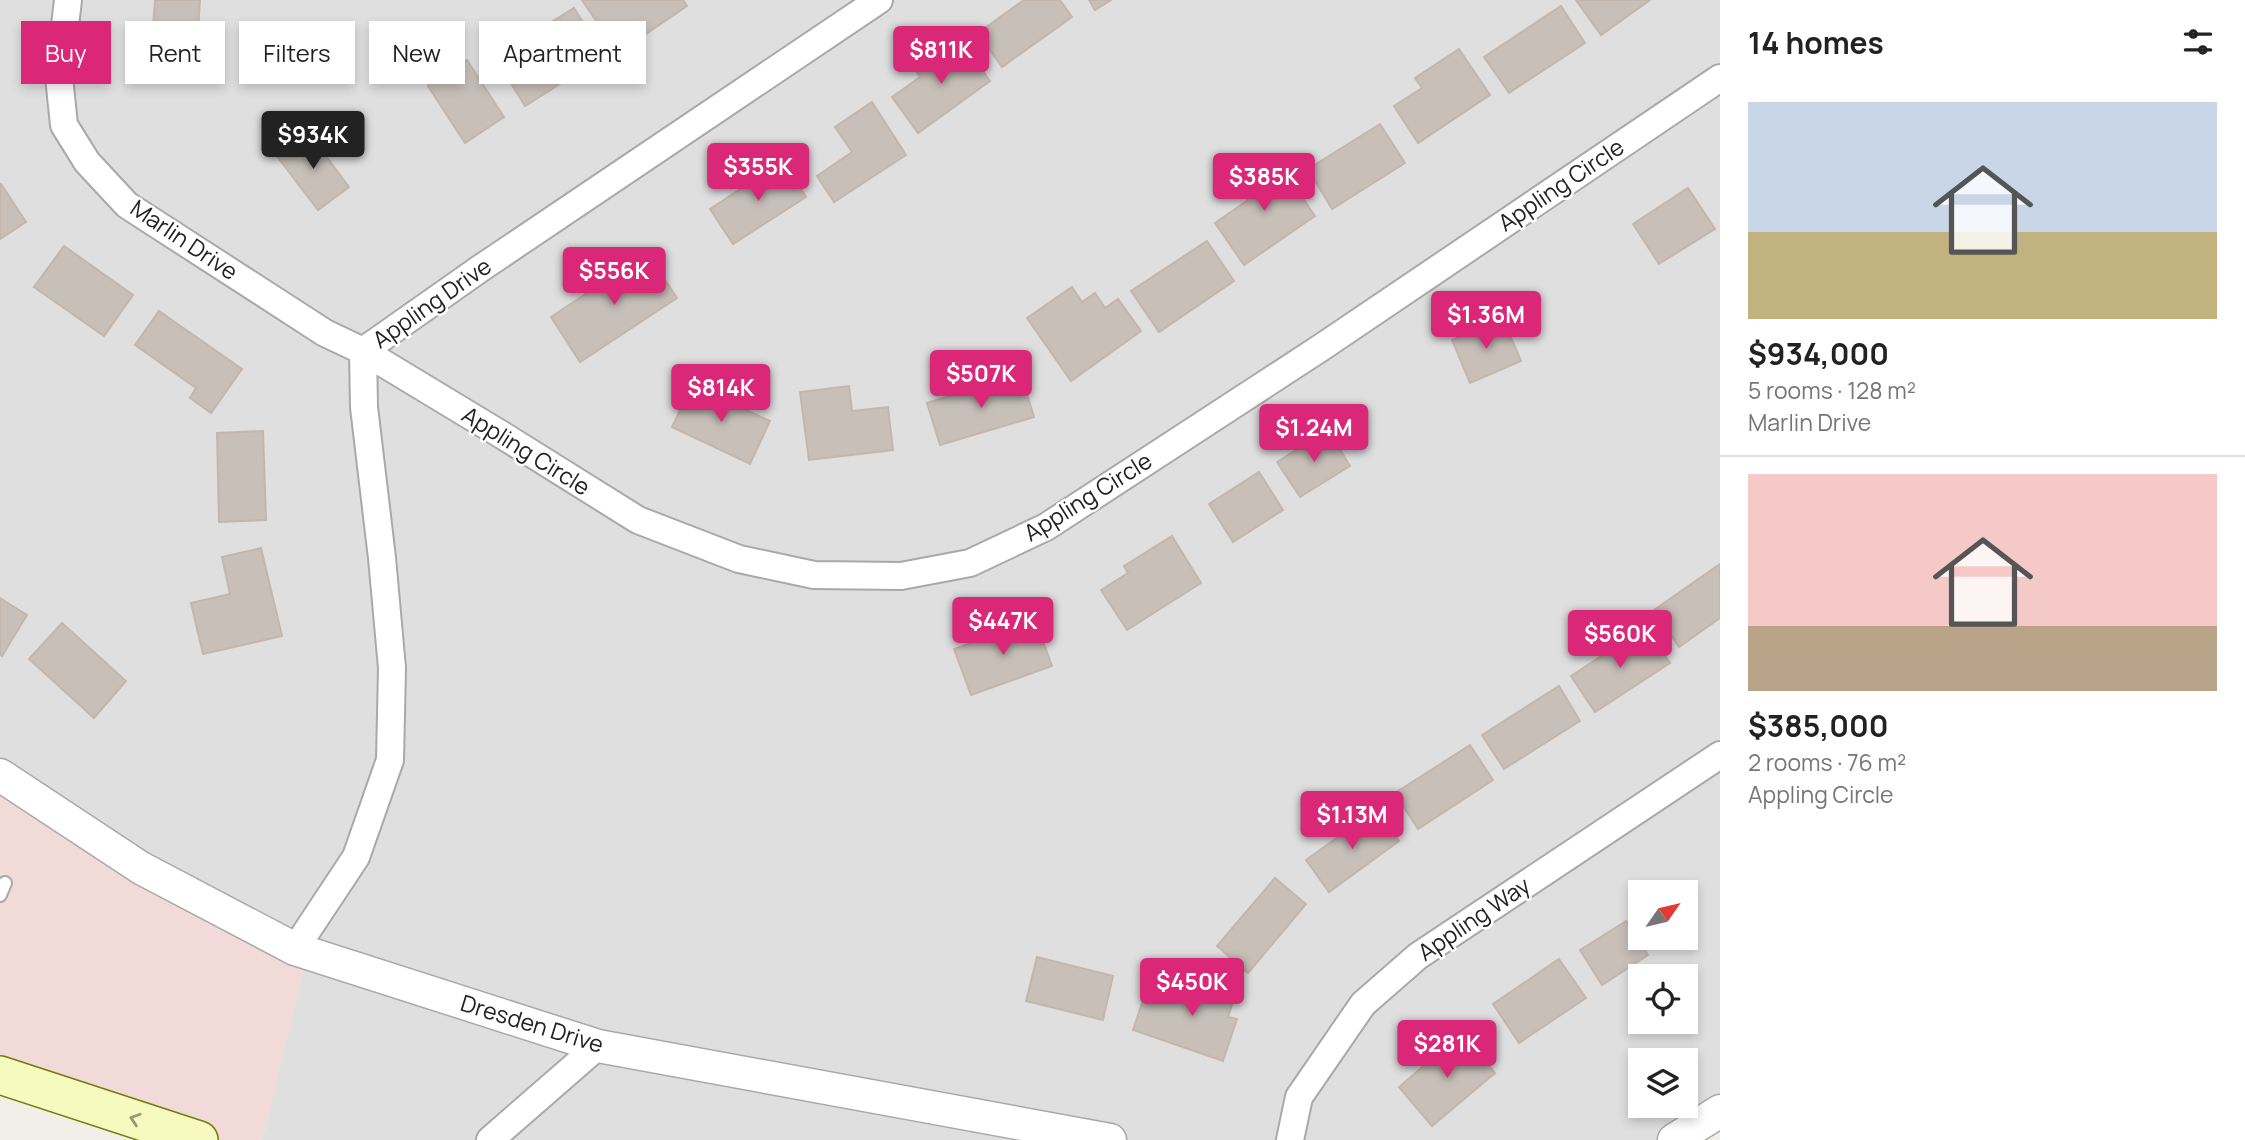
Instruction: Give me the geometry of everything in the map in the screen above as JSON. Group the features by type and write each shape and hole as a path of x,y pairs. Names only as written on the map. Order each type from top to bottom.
{"main road":[{"path":"0,1075 199,1140"}],"street":[{"name":"Marlin Drive","path":"68,0 59,77 64,125 87,162 127,205 325,333 363,351"},
{"name":"Appling Drive","path":"295,949 356,857 390,760 392,668 382,558 363,407 363,351 481,268 879,0"},
{"name":"Appling Circle","path":"363,351 638,520 739,559 814,575 901,576 958,565 970,562 1057,519 1322,346 1720,78"},
{"name":"Appling Way","path":"1290,1140 1300,1097 1363,1004 1418,956 1720,755"},
{"name":"Dresden Drive","path":"0,775 141,868 295,949 598,1046 1110,1140"},
{"path":"490,1140 598,1046"},
{"path":"1674,1140 1720,1111"}],"shaded area":[{"path":"0,0 1720,0 1720,1108 1679,1140 262,1140 310,941 0,783"},
{"path":"0,783 311,941 262,1140 175,1140 0,1078"}],"building":[{"path":"155,0 200,0 199,21 153,21"},
{"path":"582,0 683,0 687,6 646,34 646,21 596,21"},
{"path":"1024,0 1060,0 1072,17 1002,67 978,33"},
{"path":"1089,0 1111,0 1095,10"},
{"path":"1576,0 1650,0 1601,35"},
{"path":"1561,6 1585,43 1509,93 1484,57"},
{"path":"574,8 582,21 553,21"},
{"path":"960,38 990,81 918,133 892,97 920,77 915,70"},
{"path":"1459,49 1490,95 1418,143 1394,106 1422,88 1415,78"},
{"path":"467,60 479,78 479,84 483,84 504,117 465,143 428,86 465,84"},
{"path":"511,84 560,84 525,106"},
{"path":"872,102 906,155 834,202 817,176 852,152 835,127"},
{"path":"1380,124 1405,163 1332,209 1308,169"},
{"path":"308,132 349,187 318,210 276,155"},
{"path":"1275,158 1315,216 1244,265 1215,223 1248,200 1237,184"},
{"path":"783,161 806,197 733,244 710,209"},
{"path":"0,185 26,222 0,239"},
{"path":"1688,188 1715,229 1659,264 1633,224"},
{"path":"1207,241 1234,281 1159,332 1131,291"},
{"path":"64,246 133,295 104,336 34,287"},
{"path":"647,253 677,298 580,362 551,317"},
{"path":"1072,287 1082,302 1095,293 1105,308 1118,299 1141,331 1071,381 1027,318"},
{"path":"159,311 242,369 211,413 190,398 196,388 135,345"},
{"path":"1503,319 1521,361 1470,383 1452,340"},
{"path":"1021,374 1034,417 940,445 927,403"},
{"path":"692,385 770,421 750,464 672,427"},
{"path":"849,386 852,411 888,407 893,450 809,460 800,392"},
{"path":"1328,430 1350,466 1300,497 1277,462"},
{"path":"263,431 266,520 219,522 217,433"},
{"path":"1259,472 1283,510 1233,542 1209,504"},
{"path":"1172,536 1201,583 1127,630 1101,590 1128,573 1124,566"},
{"path":"261,548 282,636 203,654 191,603 230,594 222,557"},
{"path":"1720,564 1720,618 1679,647 1654,610"},
{"path":"0,598 27,615 2,656 0,655"},
{"path":"1035,620 1052,666 971,695 954,649"},
{"path":"62,623 126,681 94,718 29,659"},
{"path":"1646,627 1670,663 1595,712 1571,676"},
{"path":"1559,686 1580,721 1504,769 1482,735"},
{"path":"1470,745 1493,780 1418,829 1395,793"},
{"path":"1376,810 1399,841 1329,892 1306,860"},
{"path":"1275,878 1306,904 1248,973 1217,946"},
{"path":"1626,921 1628,950 1645,950 1648,955 1634,964 1628,964 1628,968 1602,985 1580,950"},
{"path":"1037,957 1113,976 1103,1020 1026,1001"},
{"path":"1559,959 1586,998 1519,1043 1493,1004"},
{"path":"1202,973 1238,986 1228,1017 1237,1019 1223,1061 1133,1030 1147,988 1192,1004"},
{"path":"1462,1033 1495,1073 1432,1126 1399,1087"}]}
